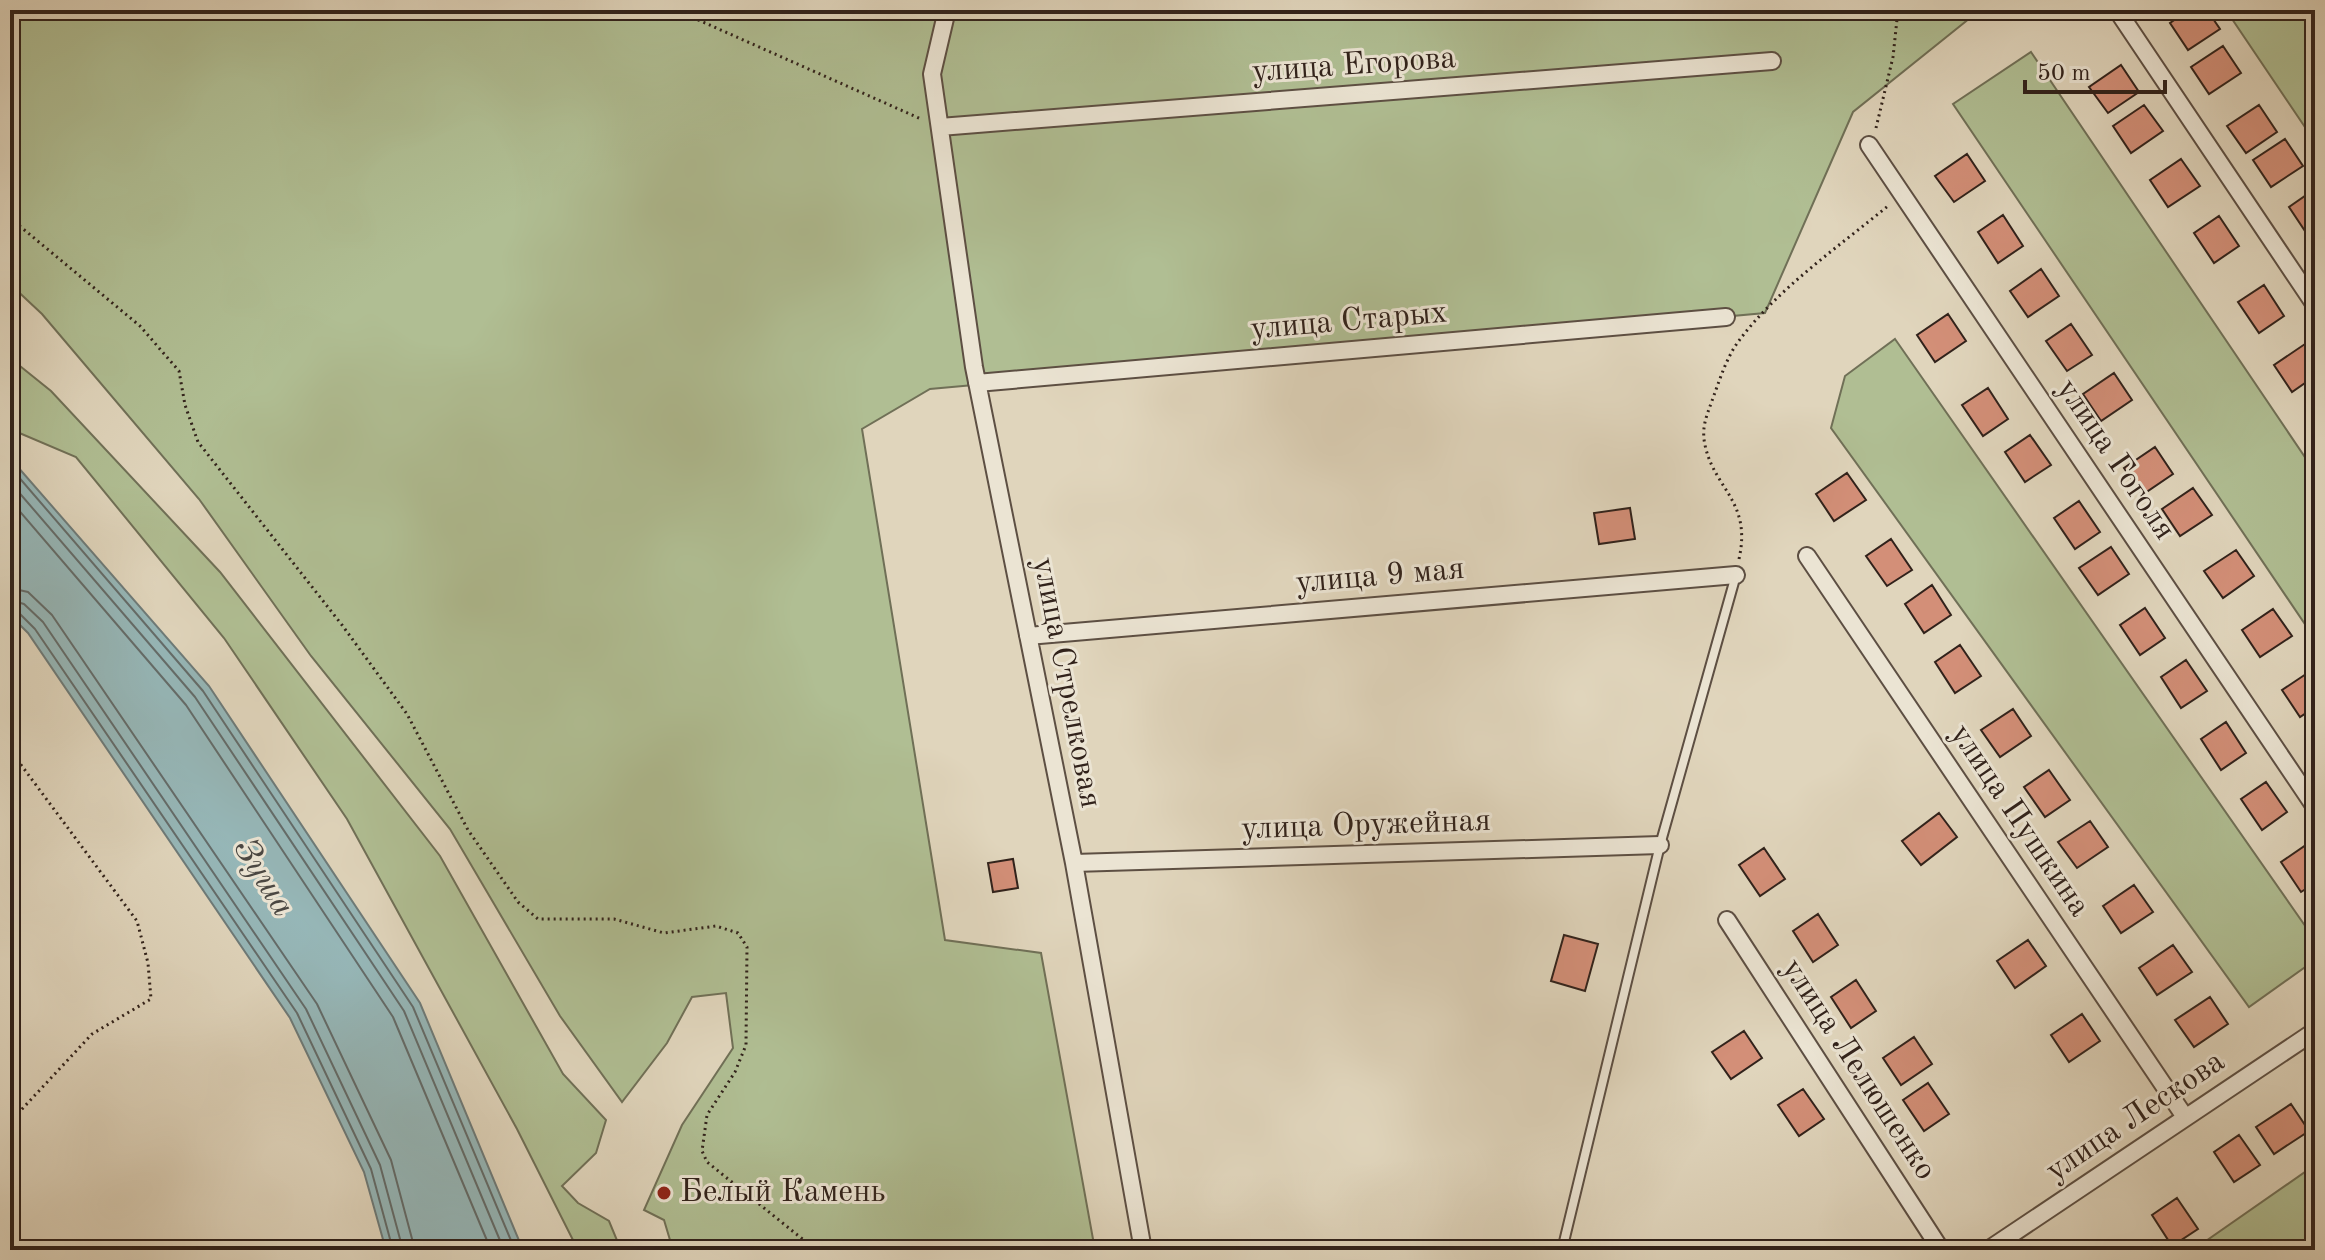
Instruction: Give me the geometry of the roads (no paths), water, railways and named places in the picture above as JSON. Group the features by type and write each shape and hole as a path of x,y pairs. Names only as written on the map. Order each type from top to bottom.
{"street":[{"name":"улица Стрелковая","path":"947,10 932,74 977,383 1074,863 1143,1250"},
{"path":"2117,10 2315,305"},
{"name":"улица Егорова","path":"940,127 1772,61"},
{"name":"улица Гоголя","path":"1869,145 2315,807"},
{"name":"улица Старых","path":"977,383 1726,317"},
{"name":"улица Пушкина","path":"1807,556 2185,1117"},
{"name":"улица 9 мая","path":"1028,636 1736,575"},
{"name":"улица Оружейная","path":"1074,863 1660,845"},
{"name":"улица Лелюшенко","path":"1727,920 1941,1250"},
{"name":"улица Лескова","path":"1988,1250 2315,1031"}],"lane":[{"path":"1562,1250 1660,845 1736,575"}],"water":[{"name":"Зуша","path":"10,458 209,686 420,1003 523,1250 386,1250 364,1172 290,1018 28,633 10,615"}],"place":[{"name":"Белый Камень","path":"664,1193"}]}
